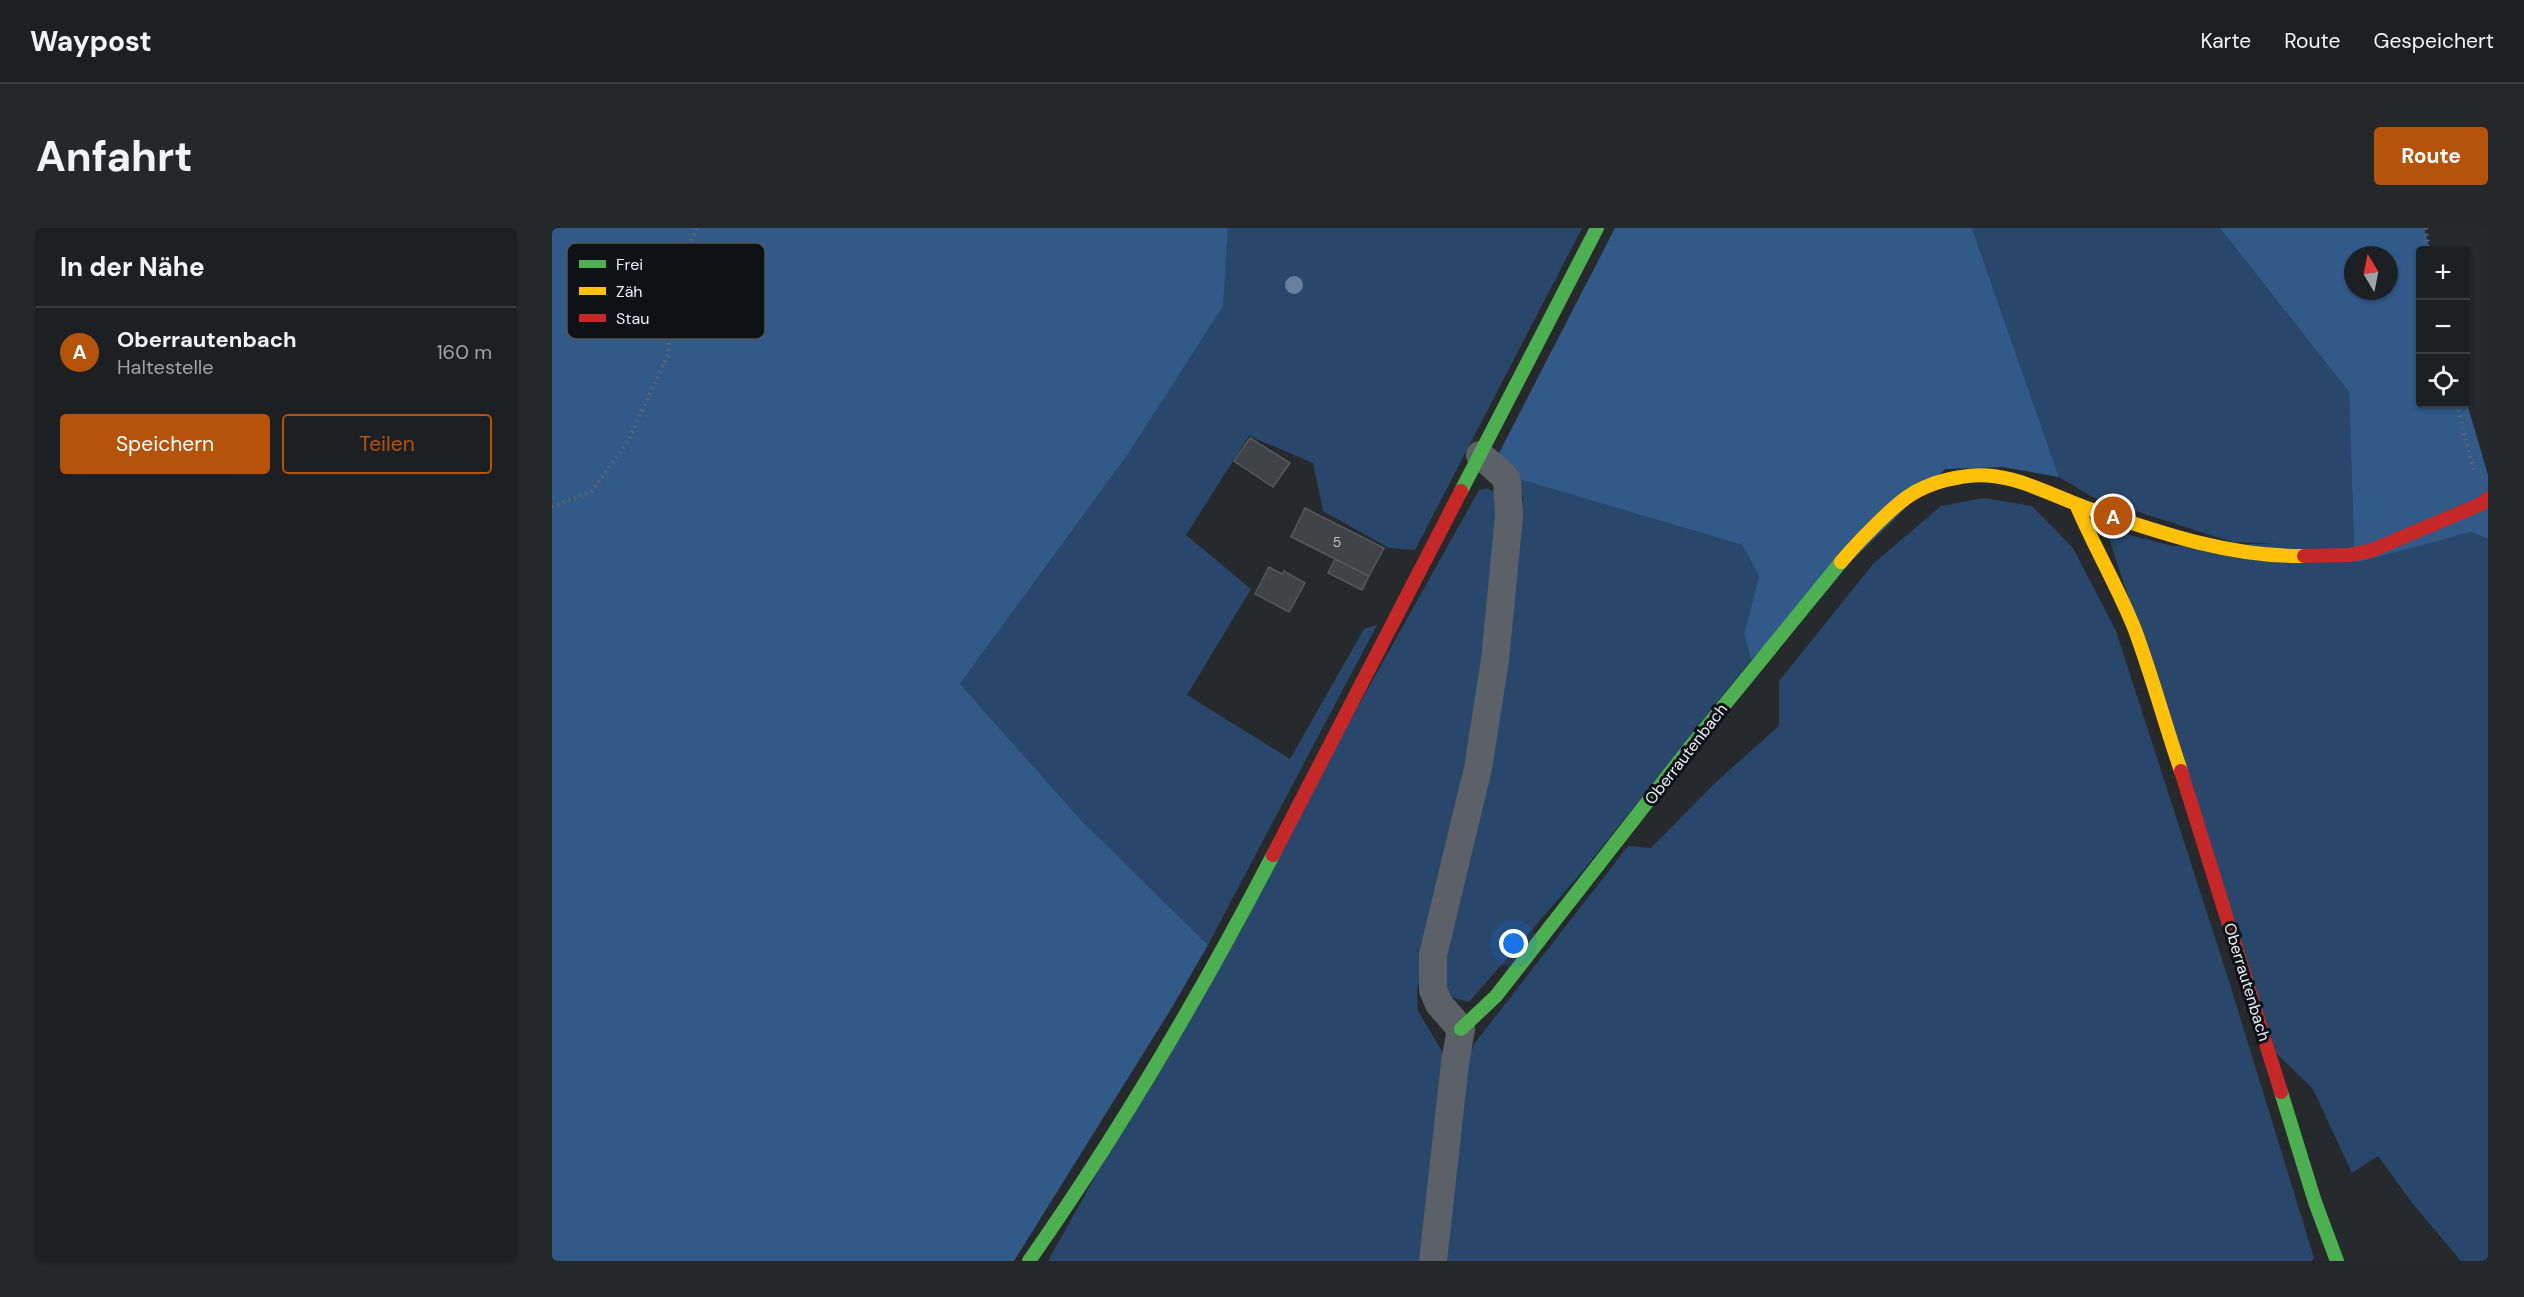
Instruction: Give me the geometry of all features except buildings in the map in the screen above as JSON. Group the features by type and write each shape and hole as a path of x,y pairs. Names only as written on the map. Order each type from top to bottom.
{"street":[{"path":"1029,1261 1096,1162 1211,970 1291,821 1597,228"},
{"path":"1434,1261 1455,1063 1461,1029 1439,1004 1433,990 1433,955 1476,778 1486,722 1503,587 1509,516 1507,481 1480,455"},
{"name":"Oberrautenbach","path":"1461,1029 1496,996 1691,746 1849,553 1906,498 1933,484 1963,476 1997,477 2020,481 2076,504 2086,530 2106,564 2135,631 2207,851 2316,1202 2337,1261"},
{"path":"2076,504 2176,538 2234,551 2324,556 2370,551 2485,501"}],"path":[{"path":"690,243 697,228"},
{"path":"2426,228 2428,246"},
{"path":"552,507 592,491 628,441 668,355 670,339"},
{"path":"2458,408 2485,501"}],"shaded area":[{"path":"552,228 1228,228 1223,306 1128,454 960,684 1080,819 1208,945 1171,1009 1014,1261 552,1261"},
{"path":"1228,228 1582,228 1415,550 1389,548 1323,511 1313,463 1249,436 1186,535 1251,589 1187,695 1290,759 1364,629 1377,625 1208,945 1080,819 960,684 1128,454 1222,306"},
{"path":"1615,228 1972,228 2059,477 2003,467 1945,469 1751,660 1744,634 1759,576 1742,545 1519,479 1498,455"},
{"path":"1972,228 2220,228 2349,392 2354,546 2232,542 2092,497 2059,477"},
{"path":"2220,228 2424,228 2429,246 2416,246 2416,408 2468,408 2488,475 2488,539 2471,532 2358,562 2354,546 2349,392"},
{"path":"1519,479 1742,545 1759,576 1744,634 1751,660 1582,872 1469,1002 1451,997 1444,982 1443,970 1512,586 1523,499"},
{"path":"1487,488 1497,497 1486,660 1417,991 1418,1011 1442,1051 1443,1058 1427,1261 1048,1261 1479,490"},
{"path":"1984,498 2032,506 2073,548 2116,631 2228,978 2314,1258 2312,1261 1442,1261 1465,1069 1474,1044 1628,846 1651,848 1716,782 1779,726 1779,681 1874,563 1941,506"},
{"path":"2106,529 2173,546 2444,539 2471,532 2488,539 2488,1261 2461,1261 2413,1204 2378,1156 2352,1173 2313,1089 2277,1054"}],"traffic: fast":[{"path":"1461,491 1597,228"},
{"path":"1461,1029 1496,996 1691,746 1841,562"},
{"path":"1029,1261 1063,1212 1158,1062 1273,855"},
{"path":"2281,1092 2315,1202 2337,1261"}],"traffic: slow":[{"path":"1841,562 1881,519 1912,494 1939,482 1978,475 2010,479 2140,526 2221,548 2304,556"},
{"path":"2076,504 2135,630 2181,771"}],"traffic: jam":[{"path":"1273,855 1461,491"},
{"path":"2304,556 2349,555 2370,551 2481,504 2488,498"},
{"path":"2181,771 2281,1092"}],"place":[{"name":"Oberrautenbach","path":"2113,516"}]}
